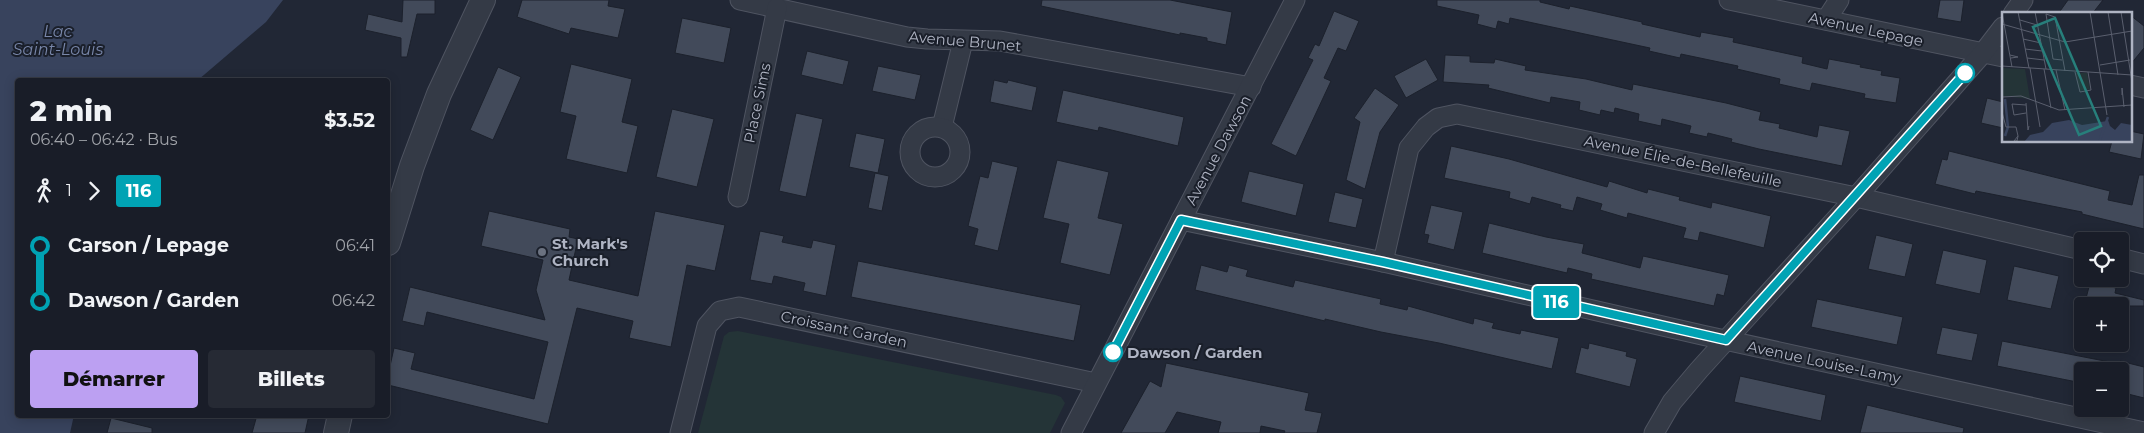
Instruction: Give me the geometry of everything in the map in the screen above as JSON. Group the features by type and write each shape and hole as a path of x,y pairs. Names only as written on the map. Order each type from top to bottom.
{"street":[{"path":"390,237 412,166 439,94 483,0"},
{"name":"Avenue Brunet","path":"740,0 907,37 963,41 1000,41 1251,87"},
{"name":"Avenue Dawson","path":"1071,433 1295,0"},
{"name":"Avenue Lepage","path":"1730,0 2002,57"},
{"path":"1826,20 1840,0"},
{"path":"2014,12 2023,0"},
{"name":"Place Sims","path":"738,197 777,8"},
{"path":"1654,433 1672,402 1856,197 1983,53 2002,28"},
{"path":"942,127 963,41"},
{"name":"Avenue Élie-de-Bellefeuille","path":"1383,262 1409,148 1426,127 1438,118 1457,114 1856,197 2074,248"},
{"name":"Avenue Louise-Lamy","path":"1181,220 1383,262 2144,432"},
{"path":"2129,260 2144,264"},
{"name":"Croissant Garden","path":"680,433 707,326 720,311 739,307 1096,383"},
{"path":"336,433 339,418"}],"shaded area":[{"path":"738,331 1056,395 1061,397 1065,403 1050,433 698,433 724,336 729,332"}],"water":[{"name":"Lac Saint-Louis","path":"0,0 283,0 266,22 200,78 15,78 15,418 73,418 70,433 0,433"}],"building":[{"path":"403,0 435,0 435,14 417,14 407,57 401,57 401,38 365,30 368,14 402,22"},
{"path":"522,0 609,0 608,6 625,9 618,38 571,28 569,34 517,17"},
{"path":"1042,0 1170,0 1232,12 1226,45 1207,41 1207,38 1180,33 1180,35 1041,6"},
{"path":"1437,0 1540,0 1540,2 1569,9 1570,6 1700,37 1701,32 1734,38 1733,42 1803,57 1802,63 1827,69 1829,59 1861,65 1860,67 1882,71 1881,75 1900,78 1896,103 1864,98 1865,94 1812,83 1810,91 1779,84 1780,79 1737,69 1738,66 1681,54 1680,58 1649,51 1650,48 1510,18 1509,24 1498,21 1496,29 1477,24 1479,15 1437,6"},
{"path":"1940,0 1964,0 1961,22 1937,18"},
{"path":"2068,0 2103,0 2094,12 2059,12"},
{"path":"1334,11 1359,21 1346,51 1338,48 1324,78 1331,81 1296,156 1271,144 1313,60 1308,58 1315,44 1319,46"},
{"path":"2132,17 2144,26 2144,48 2132,63"},
{"path":"682,18 731,28 724,63 675,53"},
{"path":"807,51 849,61 843,85 801,75"},
{"path":"1445,55 1470,56 1470,62 1494,63 1495,59 1526,66 1525,70 1586,79 1632,90 1633,84 1726,103 1761,112 1759,120 1780,124 1779,128 1817,137 1819,125 1850,131 1842,166 1759,149 1731,142 1732,139 1708,133 1707,137 1689,133 1691,126 1662,119 1661,126 1638,121 1639,114 1615,108 1614,113 1601,110 1600,115 1579,110 1580,102 1551,97 1550,103 1488,88 1489,85 1443,82"},
{"path":"1426,59 1438,80 1406,98 1394,76"},
{"path":"571,64 632,79 622,122 638,126 627,173 566,159 576,116 560,112"},
{"path":"878,66 921,75 915,100 872,91"},
{"path":"498,67 521,77 493,140 470,130"},
{"path":"994,80 1007,83 1008,80 1037,87 1032,111 990,102"},
{"path":"1375,88 1399,105 1380,132 1365,189 1346,180 1360,122 1354,118"},
{"path":"1063,90 1184,117 1178,146 1099,127 1098,131 1056,122"},
{"path":"1987,98 2002,102 2002,128 1981,123"},
{"path":"672,109 714,119 697,187 656,177"},
{"path":"796,113 823,119 806,197 779,191"},
{"path":"2132,131 2144,134 2141,159 2109,152 2112,142 2132,142"},
{"path":"856,133 885,139 878,173 849,167"},
{"path":"1451,146 1509,159 1607,187 1609,181 1647,193 1648,189 1680,197 1679,200 1711,208 1712,202 1771,216 1764,248 1700,232 1698,241 1683,238 1686,228 1628,213 1627,218 1600,210 1602,204 1577,197 1573,211 1560,208 1561,205 1532,197 1530,204 1509,198 1510,192 1444,178"},
{"path":"1949,151 2110,191 2108,200 2132,205 2139,175 2144,175 2144,229 2082,214 2082,212 1976,191 1975,194 1935,184 1942,159 1947,160"},
{"path":"1057,160 1109,172 1098,218 1123,224 1110,275 1060,263 1069,224 1043,218"},
{"path":"992,161 1018,167 998,251 974,245 978,229 968,226 980,176 988,178"},
{"path":"1249,171 1304,184 1296,216 1241,202"},
{"path":"875,173 889,176 882,211 868,208"},
{"path":"1335,192 1363,199 1356,228 1328,222"},
{"path":"1431,205 1463,212 1454,250 1427,243 1429,235 1424,234"},
{"path":"489,211 570,229 569,237 578,239 569,280 638,296 655,211 725,225 715,271 687,265 671,347 629,338 633,321 577,308 548,424 390,385 390,366 394,348 415,353 411,369 534,399 548,342 427,312 424,326 402,321 410,287 545,320 536,290 543,260 481,246"},
{"path":"1489,223 1584,244 1582,253 1640,268 1643,256 1729,275 1724,296 1717,294 1714,306 1591,279 1592,274 1568,268 1567,273 1482,253"},
{"path":"760,231 784,236 782,242 811,248 813,240 836,245 826,296 803,291 805,283 774,276 772,284 750,280"},
{"path":"1876,235 1913,244 1905,277 1868,269"},
{"path":"1943,250 1987,260 1980,294 1935,284"},
{"path":"858,261 1081,305 1074,341 851,297"},
{"path":"1201,265 1227,272 1229,265 1248,270 1246,276 1293,287 1295,280 1381,299 1380,304 1407,310 1408,306 1473,324 1474,318 1494,323 1492,328 1520,334 1521,330 1559,338 1552,369 1439,343 1325,319 1325,321 1195,290"},
{"path":"2014,266 2059,276 2051,309 2007,300"},
{"path":"2089,287 2111,287 2116,288 2115,293 2144,300 2144,306 2129,306 2129,297 2086,297"},
{"path":"1817,299 1903,317 1897,345 1811,327"},
{"path":"1942,327 1978,334 1972,361 1936,354"},
{"path":"2002,341 2110,362 2074,362 2074,381 1997,366"},
{"path":"1589,343 1627,352 1626,356 1637,359 1630,387 1575,373 1581,347 1588,349"},
{"path":"1166,363 1309,393 1305,410 1322,413 1317,433 1284,433 1285,431 1261,426 1260,433 1218,433 1221,422 1177,412 1165,433 1121,433 1150,381 1161,387"},
{"path":"2129,363 2144,367 2144,398 2129,394"},
{"path":"1740,376 1826,395 1821,421 1734,402"},
{"path":"1867,405 1964,428 1963,433 1860,433"},
{"path":"111,418 152,428 152,433 107,433"},
{"path":"256,418 308,418 305,433 252,433"}],"bus line":[{"name":"116","path":"1113,352 1181,220 1383,262 1726,340 1965,73"}],"place":[{"name":"St. Mark's Church","path":"542,252"},
{"name":"Dawson / Garden","path":"1113,352"}]}
